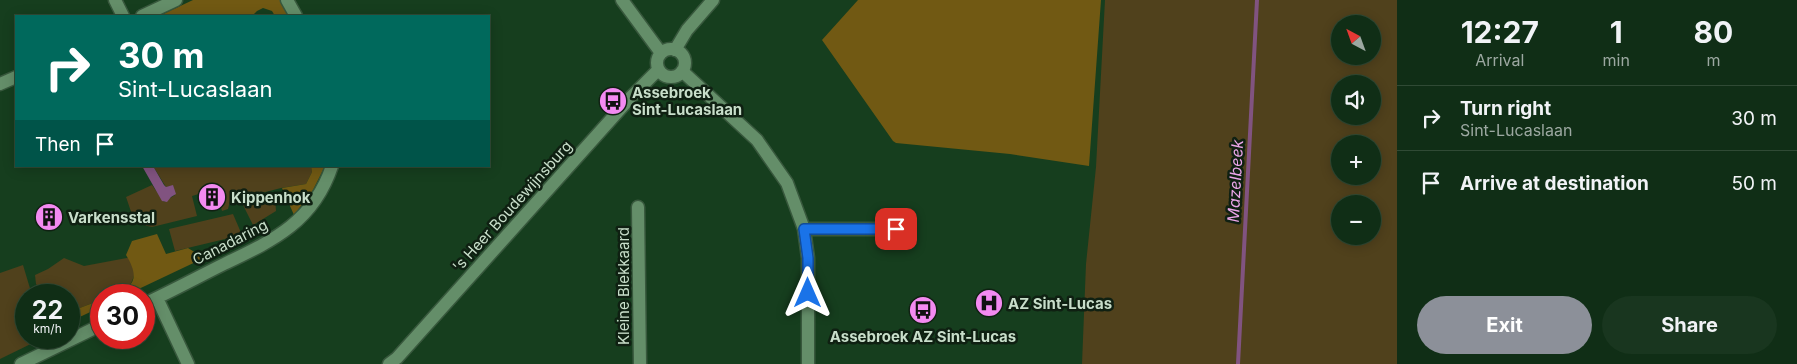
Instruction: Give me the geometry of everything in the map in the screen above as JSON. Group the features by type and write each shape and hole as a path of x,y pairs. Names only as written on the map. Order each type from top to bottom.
{"street":[{"path":"115,0 123,15"},
{"path":"144,15 176,0"},
{"path":"287,0 295,15"},
{"path":"622,0 661,53"},
{"path":"675,50 687,30 713,0"},
{"path":"669,49 675,50 683,56 682,72 671,77 662,74 658,70 657,60 661,53 669,49"},
{"name":"'s Heer Boudewijnsburg","path":"389,364 397,358 473,275 631,97 658,70"},
{"path":"682,72 756,140 787,183 804,229 808,258 808,364"},
{"path":"0,84 15,77"},
{"name":"Canadaring","path":"157,298 275,239 296,222 313,204 325,184 332,167"},
{"name":"Kleine Blekkaard","path":"638,207 640,364"},
{"path":"804,229 896,229"},
{"path":"157,298 188,364"},
{"path":"21,364 90,330"}],"shaded area":[{"path":"193,0 280,0 288,15 274,15 272,11 263,8 253,15 161,15"},
{"path":"858,0 1101,0 1089,166 1010,154 896,143 893,141 822,40"},
{"path":"1105,0 1397,0 1397,364 1082,364 1086,264 1096,167"},
{"path":"143,167 154,167 166,187 173,185 176,194 167,202 162,201"},
{"path":"154,167 311,167 312,172 306,184 281,188 230,201 228,209 222,211 216,189 192,196 197,216 152,227 137,221 126,197 152,185 164,202 175,195 173,186 166,187"},
{"path":"311,167 324,167 313,190 294,215 282,188 306,184 312,172"},
{"path":"275,197 276,211 253,225 243,205"},
{"path":"233,214 242,235 175,251 169,229"},
{"path":"157,234 166,254 188,248 204,258 149,284 131,284 134,275 133,269 126,255 132,241"},
{"path":"132,257 137,264 130,284 90,284 90,304 80,308 80,284 36,284 35,275 64,258 84,266"},
{"path":"23,265 29,284 15,284 15,349 20,349 0,359 0,273"},
{"path":"90,304 90,312 80,317 80,308"}],"waterway":[{"name":"Mazelbeek","path":"1238,364 1257,0"}],"place":[{"name":"Assebroek Sint-Lucaslaan","path":"613,101"},
{"name":"Kippenhok","path":"212,197"},
{"name":"Varkensstal","path":"49,217"},
{"name":"AZ Sint-Lucas","path":"989,303"},
{"name":"Assebroek AZ Sint-Lucas","path":"923,310"}],"route":[{"path":"808,293 808,258 804,229 896,229"}]}
